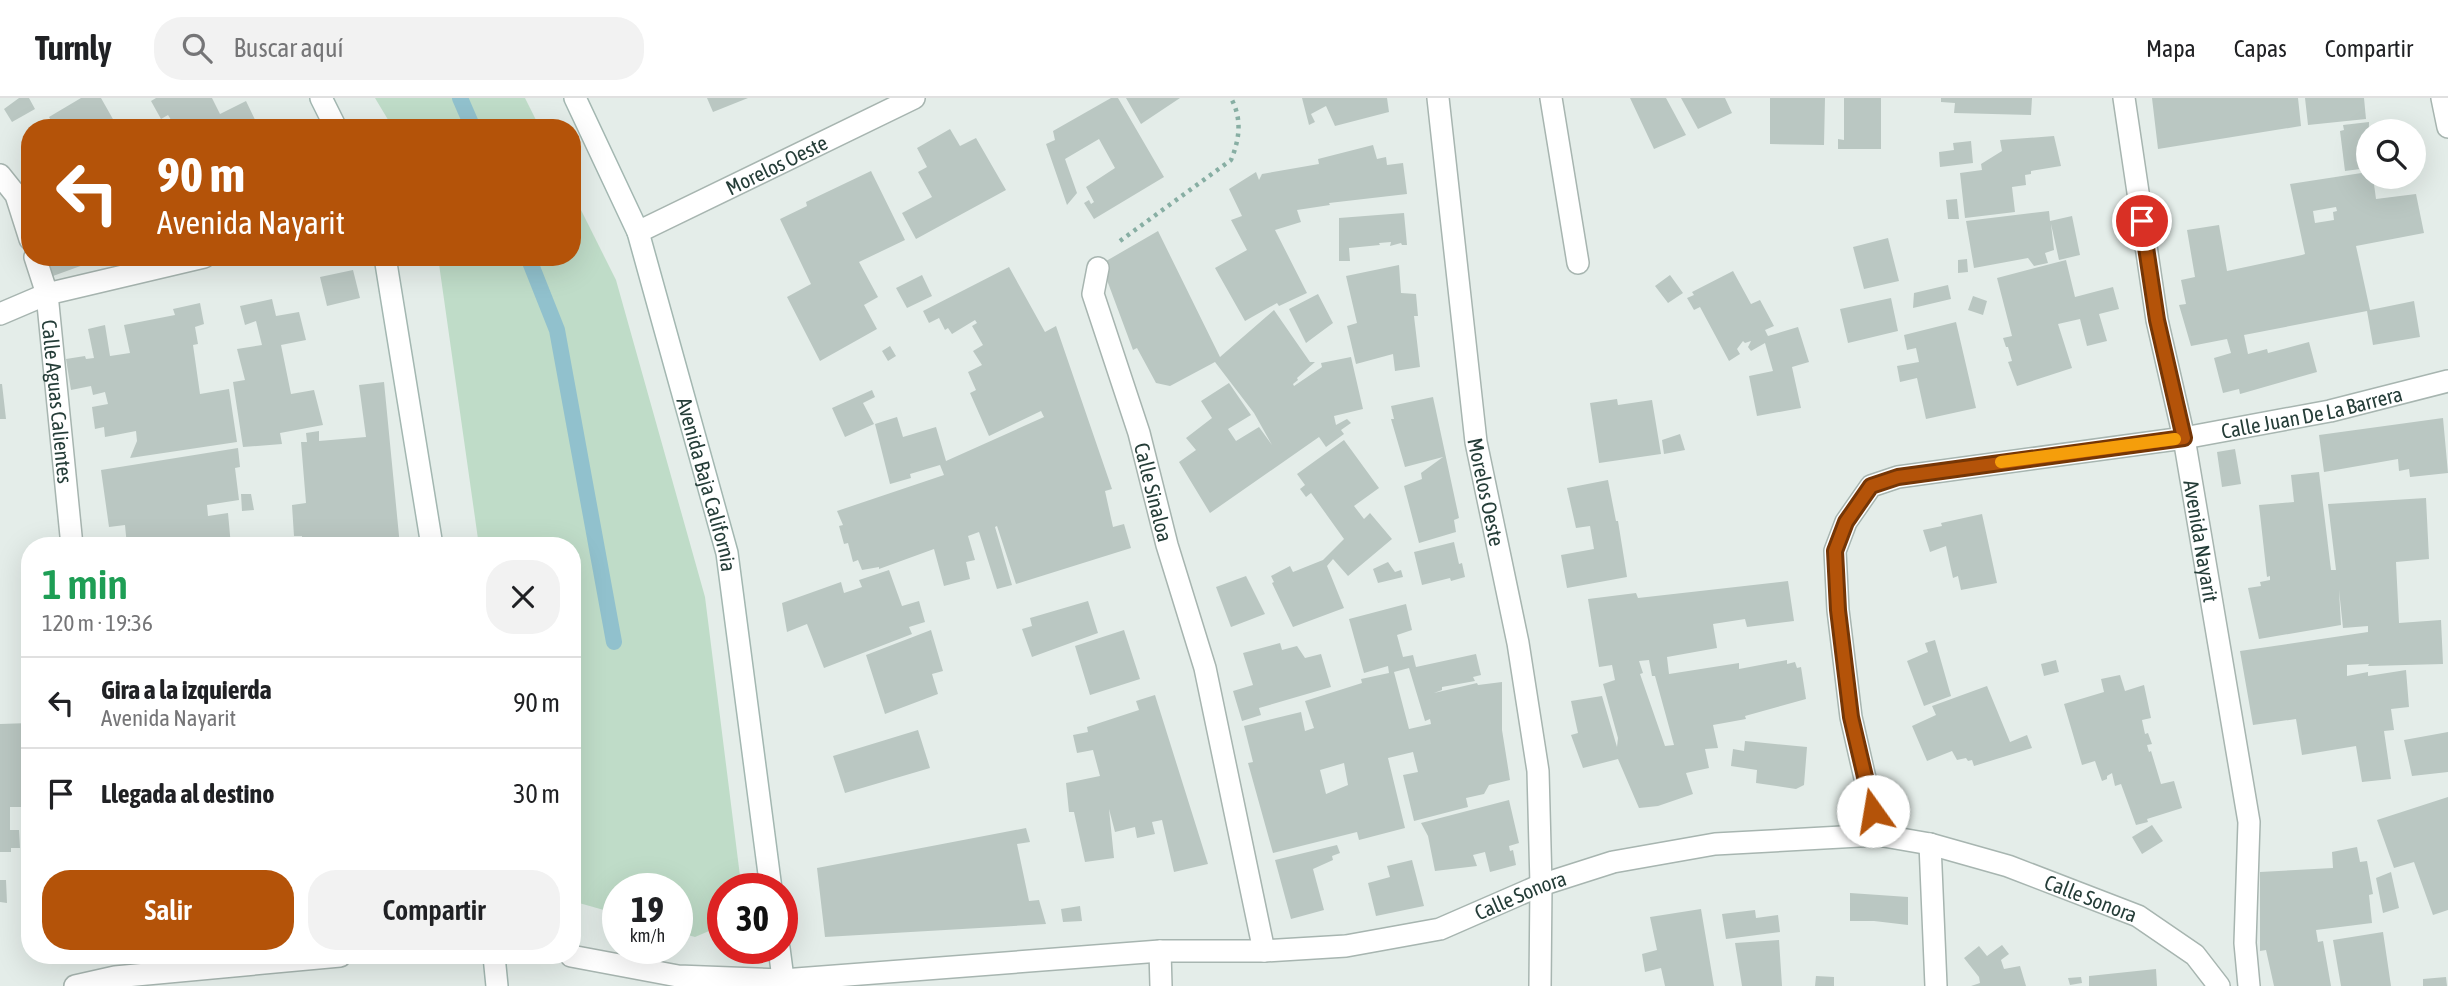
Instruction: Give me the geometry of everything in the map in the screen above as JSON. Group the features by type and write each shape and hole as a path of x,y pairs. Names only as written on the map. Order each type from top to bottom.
{"street":[{"path":"321,98 332,119"},
{"name":"Avenida Baja California","path":"575,98 638,232 727,553 769,873"},
{"name":"Morelos Oeste","path":"638,232 914,98"},
{"name":"Morelos Oeste","path":"1438,98 1476,442 1518,643 1538,771 1541,986"},
{"path":"1551,98 1578,264"},
{"name":"Avenida Nayarit","path":"2124,98 2157,320 2184,438 2249,821 2245,943 2249,986"},
{"path":"2442,98 2448,127"},
{"path":"0,175 16,195 21,211"},
{"name":"Calle Aguas Calientes","path":"38,266 47,294 71,537"},
{"path":"0,314 47,294 166,266"},
{"path":"386,266 431,537"},
{"name":"Calle Sinaloa","path":"1098,268 1093,294 1139,433 1167,545 1205,668 1264,951"},
{"name":"Calle Juan De La Barrera","path":"1878,835 1851,717 1838,610 1835,551 1854,507 1871,486 1898,477 2184,438 2330,411 2448,381"},
{"name":"Calle Sonora","path":"581,958 678,976 783,983 1160,951 1264,951 1346,946 1440,929 1541,885 1613,862 1715,844 1878,835 1930,844 2008,866 2138,916 2195,954 2219,986"},
{"path":"1930,844 1936,986"},
{"path":"1160,951 1161,986"},
{"path":"75,986 115,973 234,964"},
{"path":"495,964 497,986"},
{"path":"781,964 783,983"}],"path":[{"path":"1098,268 1109,248 1231,160 1239,140 1238,111 1231,98"}],"green space":[{"path":"375,98 525,98 536,119 388,119"},
{"path":"581,210 616,280 705,597 740,873 707,873 707,932 695,937 693,873 602,873 602,909 581,904 581,537 478,537 439,266 581,266"}],"building":[{"path":"19,98 29,98 35,109 12,122 4,109"},
{"path":"81,98 101,98 113,119 50,119 49,117"},
{"path":"156,98 212,98 220,114 246,101 255,119 170,119 168,115 161,119 151,101"},
{"path":"707,98 748,98 713,112"},
{"path":"1111,98 1118,98 1164,177 1094,219 1084,203 1089,200 1091,204 1094,202 1086,187 1115,168 1099,139 1065,159 1077,193 1067,205 1046,144 1055,140 1053,131"},
{"path":"1126,98 1180,98 1141,124"},
{"path":"1302,98 1387,98 1389,112 1335,126 1326,106 1311,114 1315,122 1309,125"},
{"path":"1630,98 1666,98 1686,135 1654,149"},
{"path":"1681,98 1725,98 1732,113 1698,129"},
{"path":"1770,98 1825,98 1824,145 1770,144"},
{"path":"1844,98 1881,98 1881,149 1838,149 1838,139 1844,140"},
{"path":"1941,98 2032,98 2031,115 1954,113 1955,103 1941,102"},
{"path":"2152,98 2298,98 2301,126 2158,149"},
{"path":"2305,98 2364,98 2366,119 2308,125"},
{"path":"2356,124 2356,170 2345,171 2340,131 2344,130 2343,125"},
{"path":"950,129 960,146 976,138 1006,190 916,239 902,213 932,197 918,172 927,167 917,148"},
{"path":"2054,136 2061,166 2031,171 2031,174 2025,175 2026,185 2012,187 2015,212 1965,218 1960,173 1982,170 1981,164 2002,151 2000,140"},
{"path":"1971,141 1973,163 1940,167 1939,152 1954,150 1953,143"},
{"path":"1373,145 1377,159 1386,157 1387,165 1403,163 1407,194 1329,203 1330,205 1297,210 1301,222 1275,230 1307,293 1279,306 1277,303 1245,321 1215,268 1247,250 1231,220 1242,216 1229,189 1256,172 1259,180 1262,174 1319,164 1318,159"},
{"path":"871,171 905,240 859,262 878,297 864,305 877,329 820,361 787,297 811,284 780,219 807,206 806,202"},
{"path":"2356,174 2356,189 2375,189 2376,199 2416,194 2424,233 2356,246 2370,310 2414,301 2420,337 2373,345 2367,311 2244,335 2248,354 2267,349 2268,353 2309,342 2317,372 2240,394 2239,389 2223,393 2214,358 2231,353 2227,339 2191,346 2179,305 2186,304 2181,280 2195,277 2187,230 2219,225 2227,271 2305,254 2290,184","holes":["2336,207 2337,211 2333,212 2334,220 2315,223 2313,211"]},
{"path":"1957,199 1959,219 1948,219 1946,200"},
{"path":"2049,211 2050,221 2072,216 2080,255 2059,260 2051,224 2054,250 2045,253 2048,263 2034,266 2028,258 1974,268 1966,221"},
{"path":"1404,213 1407,245 1401,243 1390,246 1391,242 1349,248 1350,261 1339,261 1339,218"},
{"path":"1158,231 1220,357 1274,310 1310,362 1315,362 1297,378 1294,386 1322,367 1321,363 1351,357 1363,409 1334,416 1336,425 1347,419 1351,423 1341,430 1344,434 1326,447 1319,437 1210,513 1179,462 1196,450 1186,438 1212,418 1201,401 1229,383 1251,415 1228,429 1236,441 1259,427 1272,445 1254,413 1215,362 1170,386 1156,383 1137,348 1133,350 1101,264"},
{"path":"1888,238 1899,281 1864,289 1853,247"},
{"path":"1967,259 1968,272 1958,273 1958,260"},
{"path":"2066,260 2075,297 2113,287 2119,309 2099,314 2107,341 2087,346 2080,319 2058,324 2072,368 2017,386 2008,362 2012,361 2008,347 2003,338 2012,336 1997,278"},
{"path":"1399,265 1401,293 1416,294 1418,316 1414,316 1420,367 1395,371 1393,354 1356,364 1347,326 1357,323 1346,276"},
{"path":"50,266 80,266 53,276"},
{"path":"1009,267 1045,332 1056,326 1112,489 1105,491 1113,527 1124,524 1131,548 1016,584 997,526 995,527 1012,585 997,589 979,532 968,536 975,560 966,562 970,579 944,586 934,549 879,569 862,570 858,560 853,562 848,543 844,544 839,526 843,525 837,511 944,475 940,465 910,474 911,478 890,484 875,424 897,417 903,437 936,427 946,461 1044,417 1041,411 989,436 970,393 976,390 968,372 982,365 973,351 983,345 972,326 977,323 975,320 952,334 948,328 945,330 939,318 929,323 923,311"},
{"path":"353,270 360,298 327,306 320,277"},
{"path":"1733,271 1751,304 1760,300 1774,326 1765,330 1768,336 1798,327 1809,362 1792,367 1801,408 1757,416 1749,376 1773,371 1765,343 1751,351 1748,347 1751,341 1743,341 1737,349 1740,354 1729,361 1700,307 1694,310 1687,298 1694,295 1692,292"},
{"path":"922,275 932,296 907,308 896,288"},
{"path":"1670,275 1683,293 1668,303 1655,286"},
{"path":"1948,285 1951,299 1913,308 1914,293"},
{"path":"1318,294 1333,323 1306,343 1289,309"},
{"path":"1973,296 1987,301 1983,315 1968,310"},
{"path":"1891,298 1898,331 1848,343 1840,309"},
{"path":"272,299 276,316 299,312 306,340 281,345 291,394 314,390 323,425 280,433 282,444 243,447 233,382 245,380 237,349 262,345 256,321 245,325 240,306"},
{"path":"200,303 204,324 195,327 198,344 193,345 200,394 229,389 237,442 130,458 137,441 136,431 105,437 104,427 95,429 92,407 108,404 105,392 93,395 91,386 71,390 66,359 85,356 86,359 94,358 88,329 105,325 110,356 130,353 124,325 175,315 173,309"},
{"path":"1956,322 1976,408 1926,419 1917,378 1900,382 1897,366 1919,362 1916,348 1907,350 1904,335"},
{"path":"890,346 896,356 888,361 882,351"},
{"path":"384,382 399,537 294,536 292,505 306,503 301,442 307,442 306,433 319,431 319,441 366,437 359,385"},
{"path":"2,384 6,419 0,419"},
{"path":"872,390 875,397 863,403 874,424 845,437 832,408"},
{"path":"1433,397 1459,518 1454,520 1456,532 1419,543 1404,486 1422,479 1421,473 1443,457 1405,467 1391,419 1394,419 1391,406"},
{"path":"1617,399 1618,405 1652,400 1661,454 1599,463 1590,403"},
{"path":"2443,418 2448,473 2410,477 2409,469 2399,471 2398,459 2324,472 2319,435"},
{"path":"1680,434 1685,450 1664,454 1662,440"},
{"path":"1344,440 1379,488 1354,506 1364,519 1370,513 1392,539 1348,576 1333,559 1327,566 1344,608 1293,627 1271,576 1290,566 1293,572 1323,560 1344,539 1311,493 1306,497 1300,489 1305,485 1297,474"},
{"path":"238,448 240,467 235,468 239,500 207,505 208,516 228,513 230,537 126,537 125,525 109,527 101,470"},
{"path":"2235,449 2241,484 2222,487 2217,452"},
{"path":"2319,472 2331,570 2336,570 2328,504 2426,498 2429,559 2396,562 2399,623 2441,620 2443,664 2347,665 2347,676 2368,672 2368,676 2406,670 2409,707 2391,709 2394,730 2384,731 2391,779 2362,782 2356,746 2302,755 2296,719 2253,725 2240,651 2368,632 2368,626 2343,628 2339,590 2341,625 2259,639 2248,588 2261,586 2260,582 2270,580 2270,576 2267,577 2259,505 2294,502 2291,475"},
{"path":"1608,480 1627,577 1567,588 1561,555 1594,549 1590,526 1576,528 1567,488"},
{"path":"241,494 251,494 254,510 242,511"},
{"path":"1982,514 1997,583 1961,590 1958,576 1953,578 1946,546 1930,552 1923,530"},
{"path":"1454,542 1465,577 1422,585 1414,552"},
{"path":"1388,562 1395,572 1401,570 1403,577 1378,583 1373,569"},
{"path":"889,570 902,606 919,601 925,622 909,627 912,634 824,668 807,624 787,632 782,603 841,582 844,593 862,587 859,580"},
{"path":"1246,576 1265,614 1231,627 1216,587"},
{"path":"1788,581 1794,621 1747,627 1745,619 1713,624 1717,648 1667,657 1669,674 1739,663 1739,669 1787,660 1787,664 1795,662 1797,668 1801,667 1806,699 1745,716 1746,719 1713,725 1718,748 1705,749 1709,768 1686,773 1693,794 1658,806 1639,808 1618,759 1583,768 1571,735 1578,733 1571,701 1602,696 1617,747 1618,738 1603,684 1615,680 1612,665 1599,667 1588,599 1636,593 1638,598","holes":["1649,660 1652,676 1655,676 1674,745 1665,746 1640,674 1643,673 1639,661"]},
{"path":"1088,601 1098,633 1032,657 1022,629 1032,626 1030,618"},
{"path":"1406,604 1412,630 1397,635 1403,657 1413,655 1416,667 1476,654 1481,675 1473,677 1475,681 1442,687 1442,690 1434,693 1477,683 1502,682 1502,730 1510,780 1489,785 1484,794 1466,798 1468,807 1414,821 1403,775 1418,772 1413,752 1388,758 1405,828 1359,840 1357,832 1273,853 1248,763 1253,762 1244,726 1301,712 1305,731 1314,728 1305,701 1362,683 1361,679 1389,673 1388,666 1364,673 1349,619","holes":["1409,668 1425,721 1430,719 1431,724 1409,729 1394,672","1344,763 1348,785 1326,794 1320,770"]},
{"path":"931,630 943,671 932,674 938,694 885,714 866,655"},
{"path":"1124,630 1140,679 1090,695 1075,646"},
{"path":"1935,640 1951,696 1924,706 1907,661 1928,652 1925,643"},
{"path":"1280,643 1282,650 1297,646 1305,658 1321,654 1331,687 1259,708 1261,715 1242,721 1233,691 1253,685 1243,653"},
{"path":"2056,660 2059,672 2044,676 2041,664"},
{"path":"2120,675 2125,691 2144,685 2151,718 2142,720 2145,734 2148,733 2152,744 2147,745 2149,752 2151,751 2161,784 2174,781 2182,808 2136,825 2121,784 2115,786 2112,773 2102,781 2095,761 2082,765 2064,704 2104,692 2101,679"},
{"path":"1987,686 2010,742 2027,735 2032,748 1974,766 1972,760 1957,760 1952,751 1927,761 1912,726 1936,715 1932,706"},
{"path":"1155,695 1208,864 1174,872 1162,820 1152,822 1155,834 1137,838 1135,827 1115,832 1109,809 1114,858 1085,862 1074,812 1069,812 1066,783 1100,776 1093,750 1077,753 1073,735 1088,732 1087,727 1139,710 1136,701"},
{"path":"21,723 21,807 10,807 10,830 19,830 20,848 11,848 11,852 0,852 0,724"},
{"path":"918,730 930,768 845,793 833,756"},
{"path":"2448,732 2448,772 2412,776 2404,740"},
{"path":"1745,741 1807,747 1804,785 1796,789 1756,783 1757,770 1731,766 1733,749 1744,751"},
{"path":"2448,797 2448,910 2433,915 2414,862 2394,868 2377,820"},
{"path":"1509,800 1519,843 1509,846 1510,851 1513,850 1516,865 1490,872 1485,852 1473,855 1477,866 1435,871 1428,836 1421,823"},
{"path":"2152,825 2163,841 2142,854 2132,837"},
{"path":"1026,828 1030,842 1017,844 1029,901 1039,900 1046,924 825,937 817,868"},
{"path":"1337,845 1340,853 1332,856 1333,860 1313,869 1324,910 1291,919 1275,860"},
{"path":"2357,847 2360,862 2367,861 2373,894 2369,895 2372,923 2316,930 2318,942 2323,941 2331,986 2274,986 2266,950 2260,951 2260,872 2333,868 2332,852"},
{"path":"1412,860 1424,906 1376,916 1368,883 1390,877 1387,866"},
{"path":"2391,872 2399,908 2383,913 2376,878"},
{"path":"0,880 6,880 7,903 0,902"},
{"path":"1850,893 1908,897 1908,925 1850,921"},
{"path":"1080,906 1082,921 1063,922 1061,909"},
{"path":"1701,909 1714,986 1665,986 1661,968 1645,972 1642,954 1657,950 1650,917"},
{"path":"1755,910 1756,918 1778,915 1780,932 1726,939 1722,914"},
{"path":"2383,932 2391,986 2341,986 2333,940"},
{"path":"1779,940 1782,986 1742,986 1735,943"},
{"path":"2002,945 2009,954 2001,960 2004,969 2020,966 2026,986 1971,986 1980,983 1979,977 1964,958 1979,946 1987,956"},
{"path":"2156,969 2157,986 2089,986 2089,976"},
{"path":"1816,976 1834,977 1834,986 1815,986"},
{"path":"2081,977 2082,983 2070,985 2068,978"},
{"path":"2446,977 2447,986 2423,986 2423,979"}],"waterway":[{"path":"460,98 469,119"},
{"path":"532,266 557,330 614,642"}],"slow traffic":[{"path":"2001,462 2175,439"}],"route":[{"path":"1873,811 1851,717 1838,610 1835,551 1846,522 1871,486 1898,477 2184,438 2157,320 2142,221"}]}
